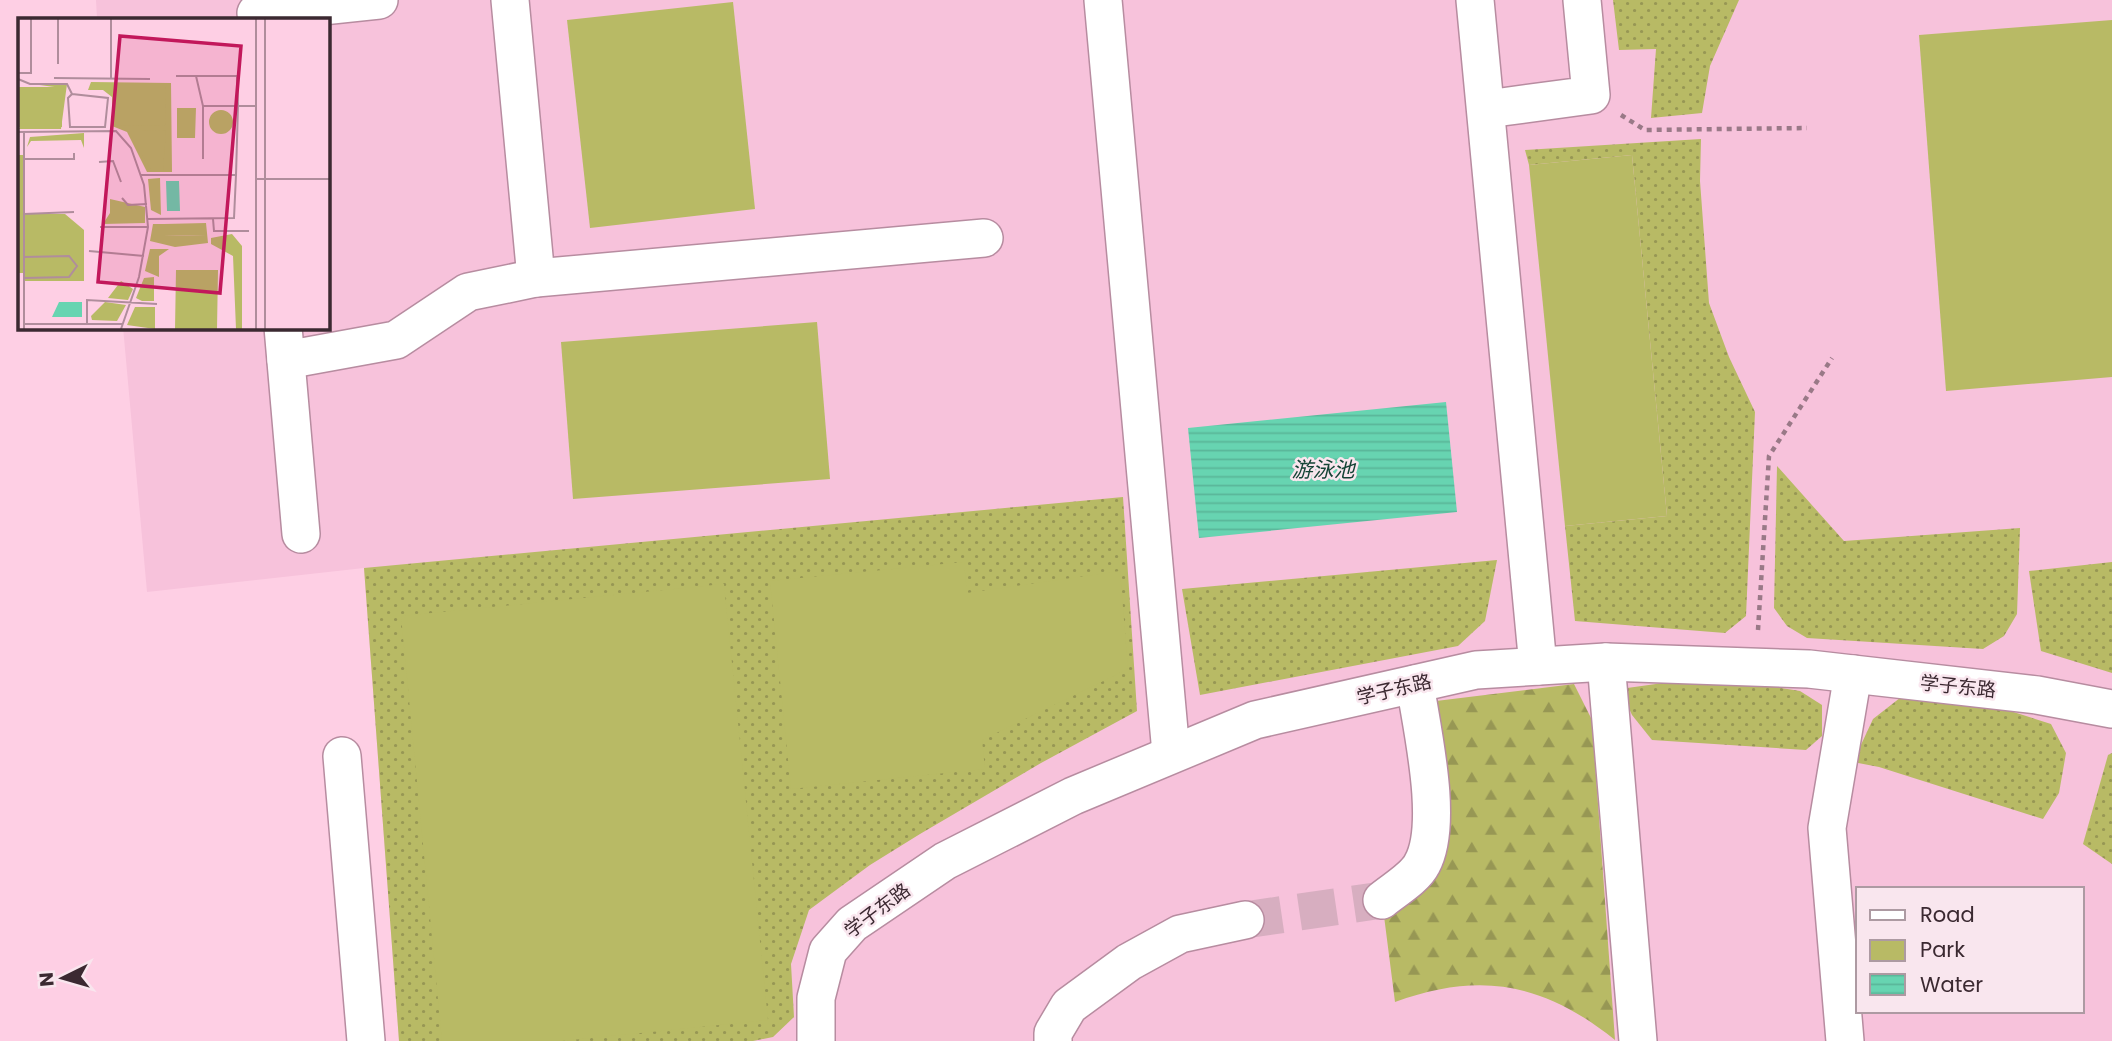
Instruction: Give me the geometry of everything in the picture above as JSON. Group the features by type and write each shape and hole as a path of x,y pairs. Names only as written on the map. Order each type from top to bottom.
{"lane":[{"path":"257,18 256,13 379,0"},
{"path":"510,0 536,278"},
{"path":"1103,0 1171,754"},
{"path":"1475,0 1538,666"},
{"path":"1487,109 1591,95 1582,0"},
{"path":"301,534 285,344 396,340 468,292 536,278 984,237"},
{"path":"1606,662 1638,1041"},
{"name":"学子东路","path":"816,1041 816,998 828,951 852,924 945,861 1073,796 1255,720 1476,670 1606,662 1755,666 1853,674 2037,695 2112,709"},
{"path":"1844,1041 1827,828 1853,674"},
{"path":"1382,900 1421,867 1431,843 1430,790 1415,684"},
{"path":"342,756 366,1041"},
{"path":"1053,1041 1053,1033 1069,1006 1129,962 1180,934 1245,920"}],"path":[{"path":"1591,95 1645,130 1808,128"},
{"path":"1755,666 1769,456 1832,358"}],"shaded area":[{"path":"96,0 2112,0 2112,1041 399,1041 364,568 147,592 123,329 329,329 329,18 97,18"}],"green space":[{"path":"1613,0 1739,0 1710,66 1702,113 1651,118 1656,49 1619,50"},
{"path":"733,2 755,209 590,228 567,20"},
{"path":"2112,20 2112,377 1946,391 1919,35"},
{"path":"1701,139 1700,181 1709,303 1729,357 1755,412 1746,616 1725,633 1575,621 1565,526 1667,516 1632,155 1529,165 1525,150"},
{"path":"1632,155 1667,516 1565,526 1529,165"},
{"path":"817,322 830,479 573,499 561,342"},
{"path":"1777,466 1844,541 2020,528 2017,614 2004,636 1983,649 1807,638 1787,626 1774,608"},
{"path":"1123,497 1137,711 1041,763 920,834 870,865 809,910 791,964 794,1017 773,1037 753,1041 399,1041 364,568"},
{"path":"1497,560 1485,621 1458,646 1200,695 1182,589"},
{"path":"964,562 967,593 1120,571 1128,669 982,740 985,769 791,789 770,581"},
{"path":"2112,562 2112,673 2041,651 2029,571"},
{"path":"724,584 768,1020 562,1041 442,1041 401,616"},
{"path":"1730,680 1800,691 1822,705 1822,736 1806,750 1652,740 1632,715 1620,689 1663,683"},
{"path":"1574,684 1592,720 1615,1040 1563,1006 1511,988 1484,985 1456,987 1426,992 1395,1002 1384,916 1431,878 1436,701"},
{"path":"1905,694 1985,703 2051,724 2066,753 2059,793 2043,819 1879,767 1853,762 1873,719"},
{"path":"2112,753 2112,864 2083,844 2108,755"}],"water":[{"name":"游泳池","path":"1446,402 1457,512 1199,538 1188,428"}],"tunnel":[{"path":"1245,920 1382,900"}]}
